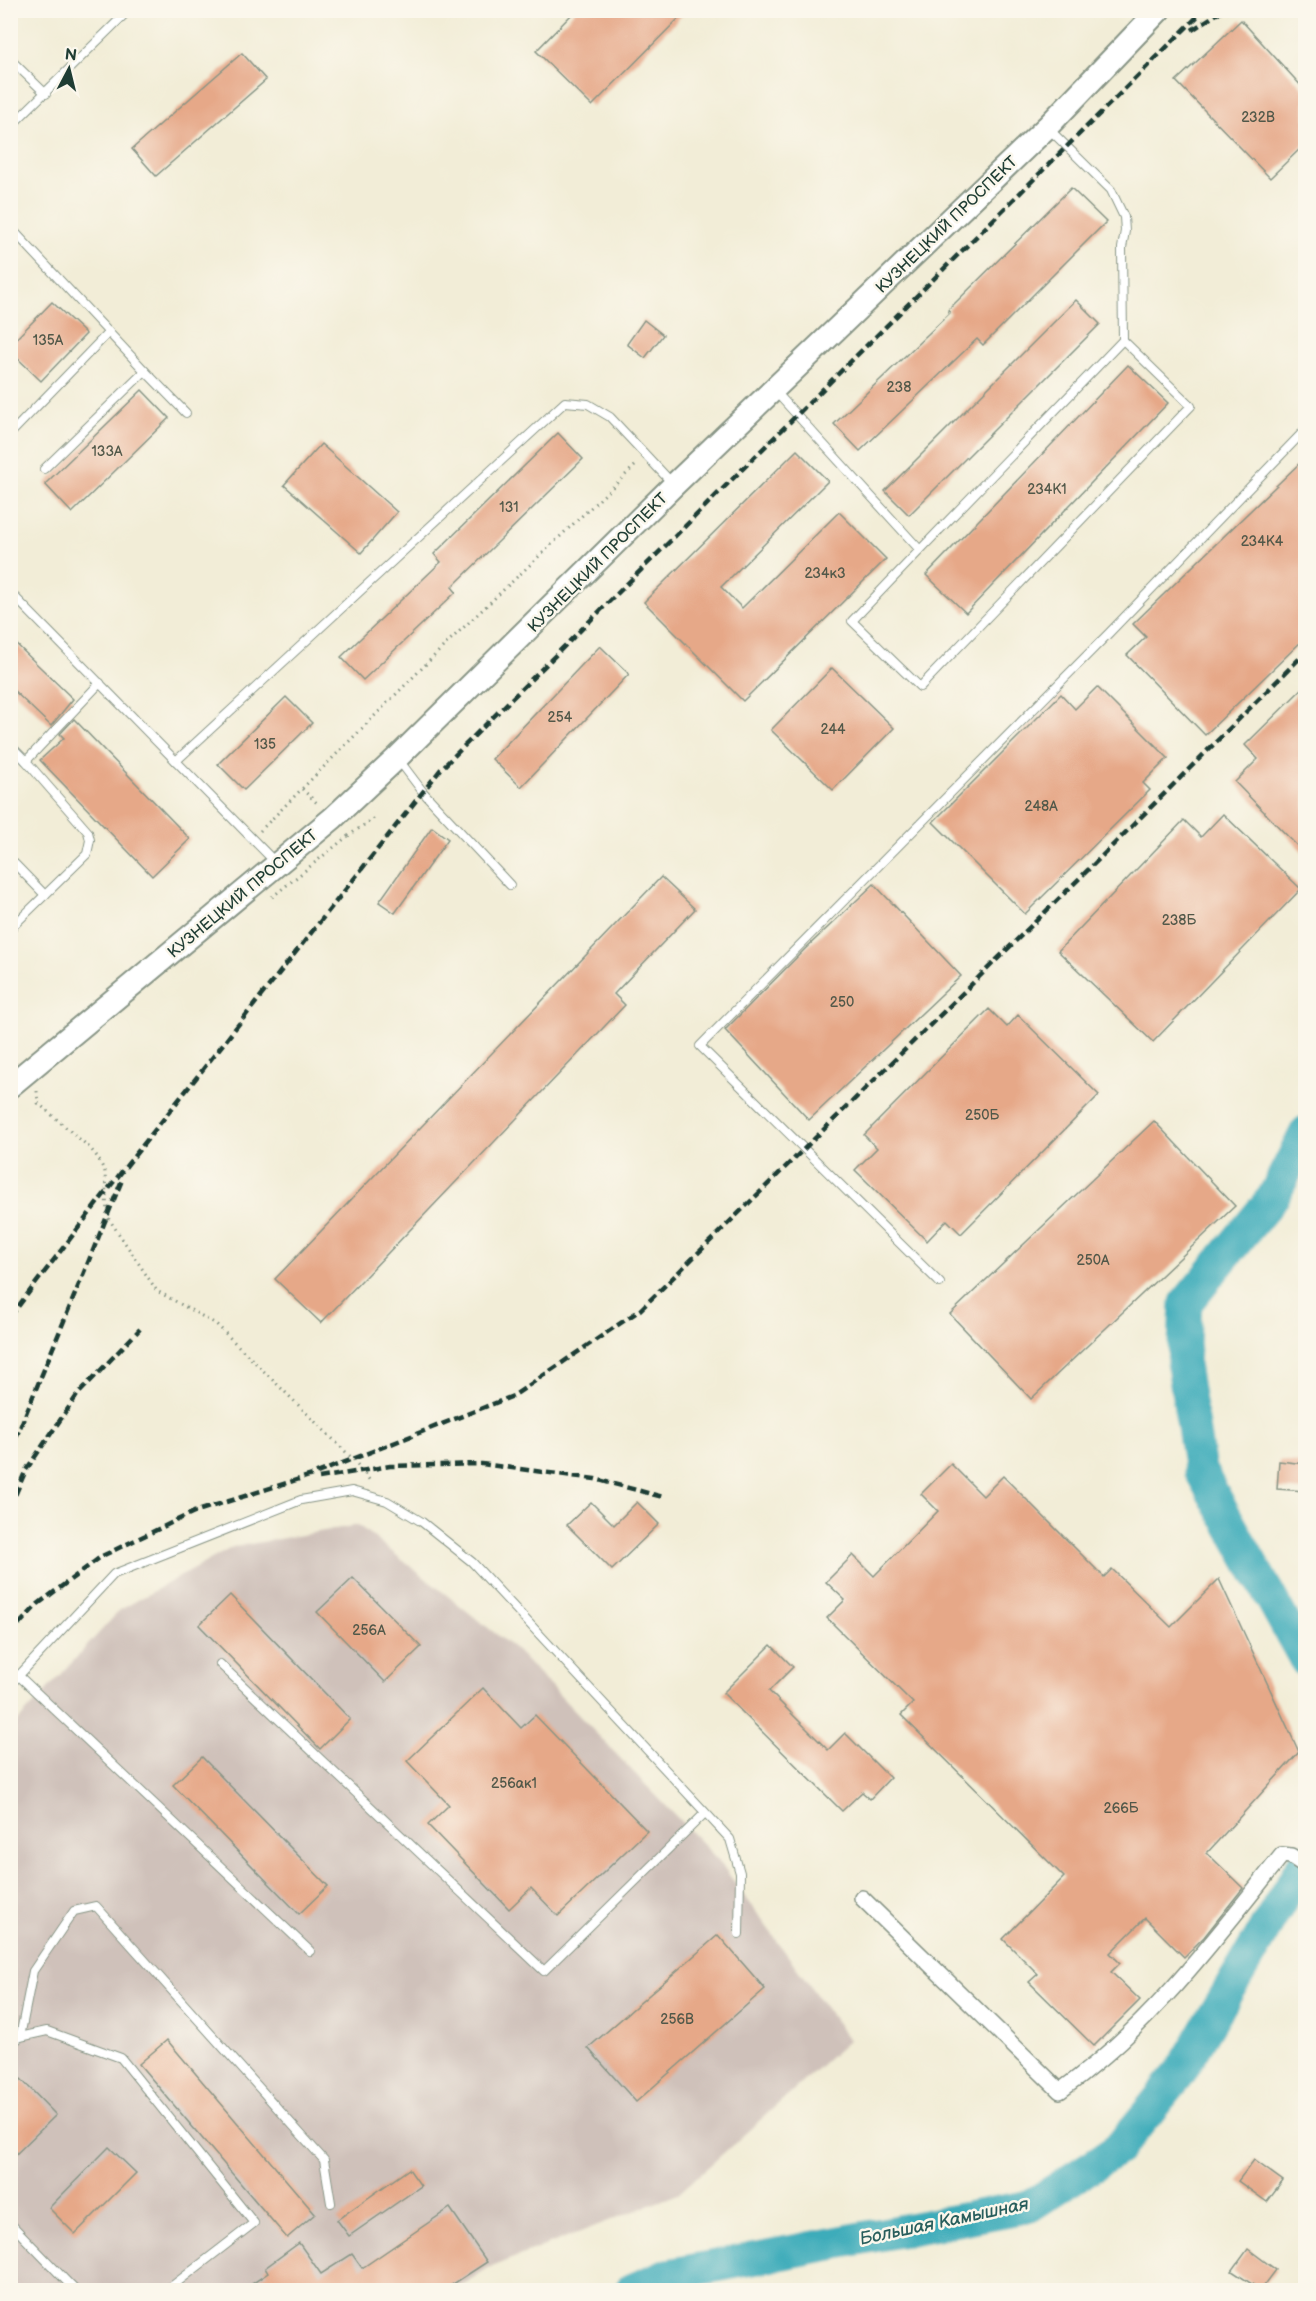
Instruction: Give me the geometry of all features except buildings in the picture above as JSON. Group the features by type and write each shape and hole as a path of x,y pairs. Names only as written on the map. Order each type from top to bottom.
{"street":[{"name":"КУЗНЕЦКИЙ ПРОСПЕКТ","path":"10,1086 333,818 398,758 674,485 1047,127 1159,10"},
{"path":"862,1898 1060,2091 1086,2073 1181,1981 1282,1855 1291,1856 1305,1866"}],"lane":[{"path":"10,127 129,10"},
{"path":"10,59 46,94"},
{"path":"1047,127 1111,190 1124,217 1123,340 852,621 920,687 1191,406 1123,340"},
{"path":"10,227 186,413"},
{"path":"10,434 109,332"},
{"path":"44,469 145,371"},
{"path":"774,390 920,550"},
{"path":"176,761 565,402 588,404 610,417 674,485"},
{"path":"940,1283 700,1046 1109,633 1305,429"},
{"path":"10,592 277,864"},
{"path":"26,760 100,683"},
{"path":"10,745 26,760 88,832 90,840 87,854 10,929"},
{"path":"398,758 423,792 510,885"},
{"path":"10,859 45,895"},
{"path":"10,1685 114,1574 301,1500 352,1491 387,1501 422,1522 472,1562 730,1839 740,1873 739,1934"},
{"path":"220,1664 544,1971 705,1813"},
{"path":"18,1675 310,1951"},
{"path":"20,2037 33,1971 74,1911 96,1906 324,2160 331,2203"},
{"path":"10,2045 20,2037 46,2031 121,2058 254,2223 167,2290"},
{"path":"10,2223 75,2290"}],"path":[{"path":"252,839 446,644 646,455"},
{"path":"302,789 333,818 348,836"},
{"path":"266,902 348,836 377,816"},
{"path":"36,1088 38,1103 99,1158 105,1172 107,1216 157,1291 216,1324 353,1459 387,1501"}],"shaded area":[{"path":"358,1525 515,1649 719,1861 849,2040 678,2194 488,2268 455,2290 11,2290 10,1730 120,1610 233,1547"}],"waterway":[{"name":"Большая Камышная","path":"1306,1132 1273,1197 1186,1303 1183,1365 1200,1470 1306,1661"},
{"name":"Большая Камышная","path":"631,2290 663,2276 1030,2206 1118,2149 1180,2073 1306,1859"}],"railway":[{"path":"10,1317 112,1184 441,769 1204,10"},
{"path":"1192,30 1223,10"},
{"path":"10,1634 38,1604 102,1556 194,1512 312,1475 513,1396 640,1310 1092,866 1306,652"},
{"path":"10,1452 122,1180"},
{"path":"10,1507 26,1470 78,1394 140,1329"},
{"path":"319,1478 390,1466 482,1464 595,1479 663,1497"}]}
